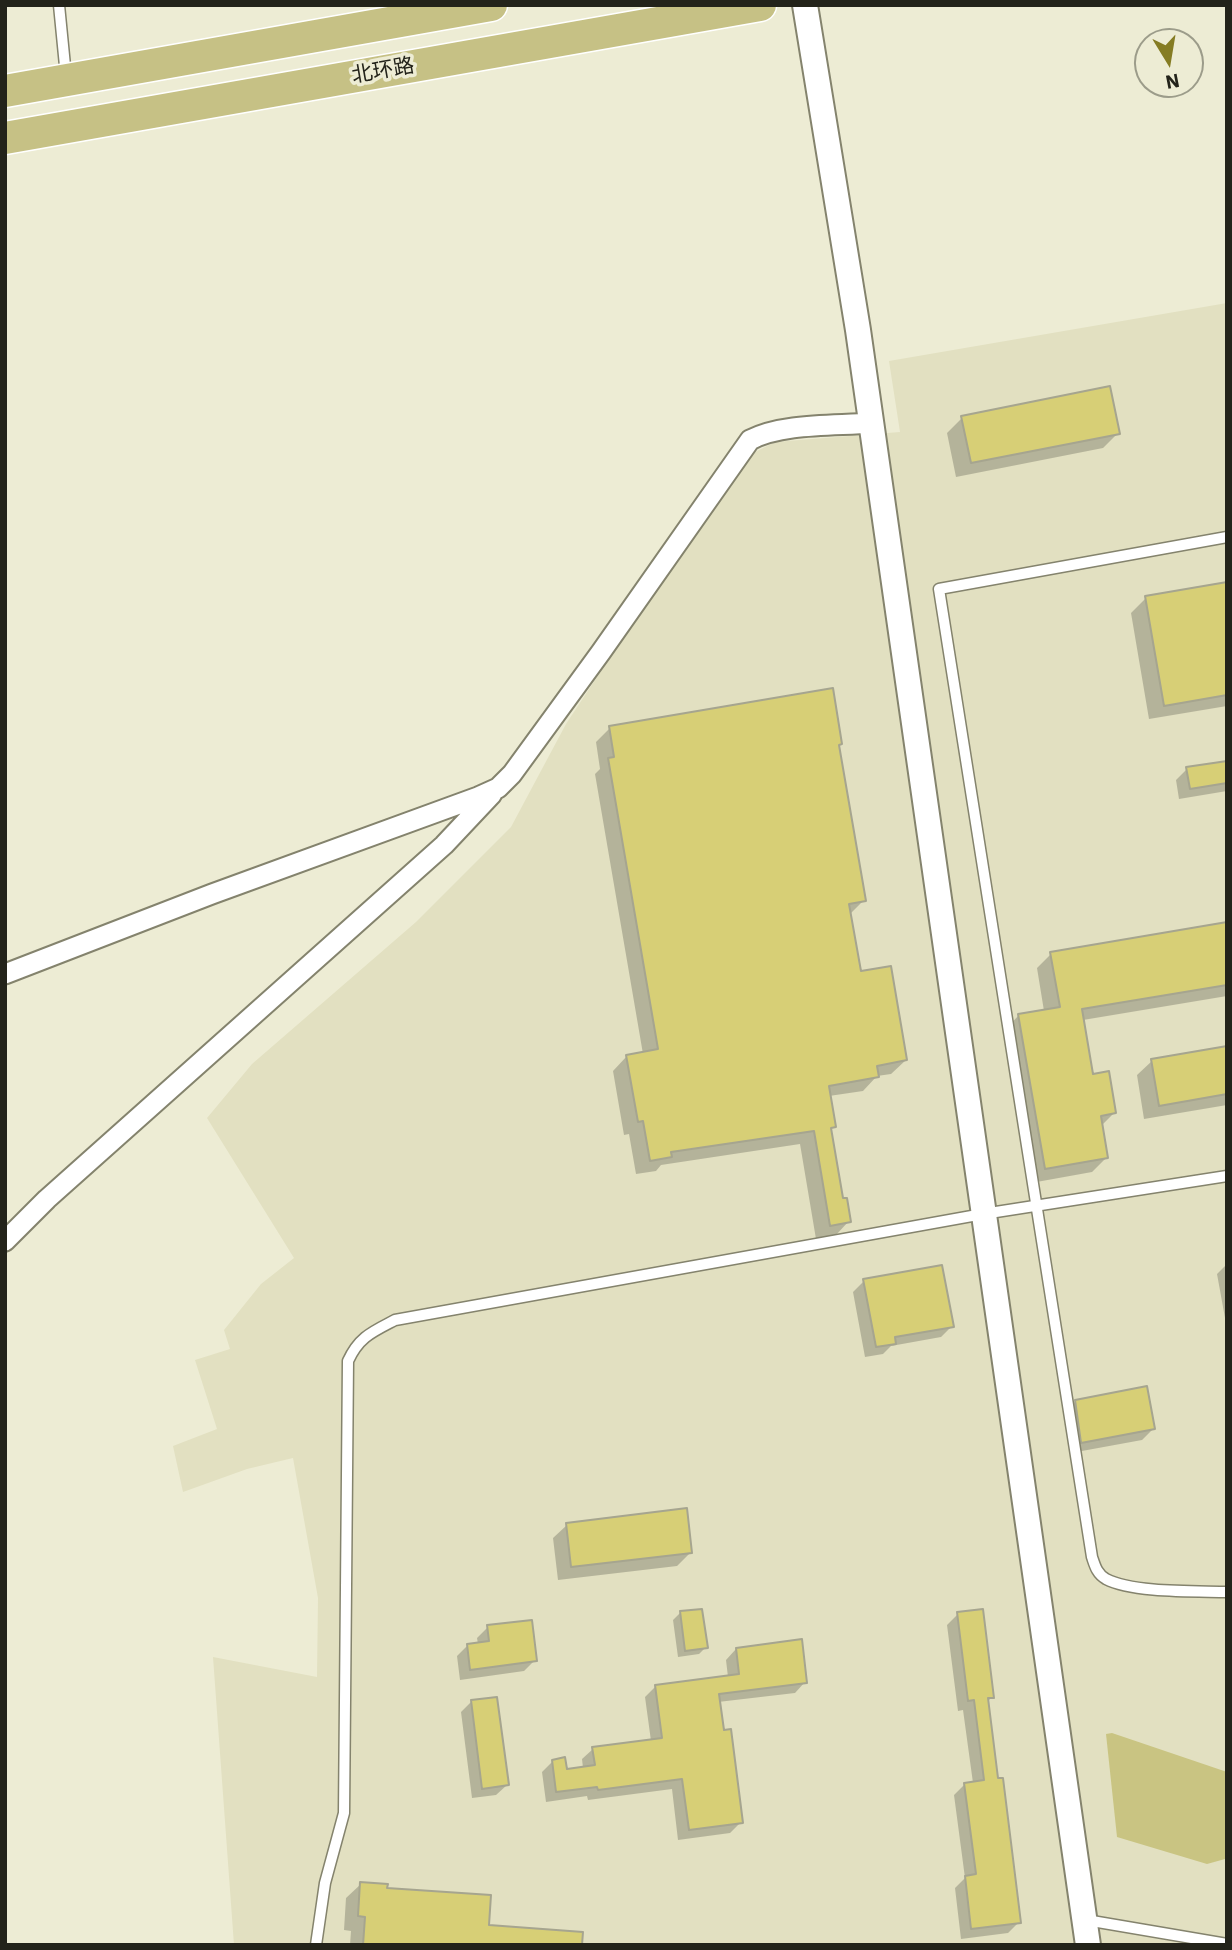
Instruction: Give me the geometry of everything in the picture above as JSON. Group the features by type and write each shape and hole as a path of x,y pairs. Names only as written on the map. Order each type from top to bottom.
{"main road":[{"path":"5,91 491,5"},
{"name":"北环路","path":"5,138 760,5"}],"street":[{"path":"805,5 871,423 1088,1945"},
{"path":"5,1241 47,1199 444,845 512,774 750,440 762,434 786,429 871,423"},
{"path":"5,974 498,788"}],"lane":[{"path":"59,5 66,80"},
{"path":"1227,537 939,589 1095,1567 1107,1579 1131,1587 1227,1592"},
{"path":"316,1945 324,1884 344,1814 348,1361 355,1346 368,1334 395,1320 983,1214 1227,1176"},
{"path":"1085,1920 1227,1944"}],"shaded area":[{"path":"1227,303 1227,1945 234,1945 213,1657 317,1677 318,1598 293,1458 247,1469 183,1492 173,1446 217,1429 195,1360 230,1349 224,1330 261,1284 294,1258 207,1118 252,1064 416,922 511,827 566,724 651,595 755,452 775,442 900,432 889,361"},
{"path":"1112,1733 1227,1772 1225,1859 1207,1864 1117,1837 1106,1734"}],"building":[{"path":"1110,386 1120,434 971,463 961,416"},
{"path":"1227,582 1227,695 1164,706 1145,596"},
{"path":"833,688 842,744 839,745 866,901 849,904 861,971 891,966 907,1060 877,1066 879,1077 829,1086 836,1127 831,1128 843,1198 847,1198 851,1222 830,1226 814,1131 671,1152 672,1157 650,1161 643,1121 638,1122 626,1055 658,1049 608,758 614,757 609,726"},
{"path":"1227,761 1227,783 1190,789 1186,767"},
{"path":"1227,922 1227,985 1082,1009 1093,1074 1109,1071 1116,1113 1101,1116 1108,1158 1045,1169 1018,1014 1060,1007 1050,952"},
{"path":"1227,1046 1227,1094 1159,1106 1151,1059"},
{"path":"942,1265 954,1327 895,1337 896,1344 876,1347 863,1279"},
{"path":"1147,1386 1155,1429 1081,1443 1075,1400"},
{"path":"687,1508 692,1553 571,1567 566,1523"},
{"path":"702,1609 708,1648 685,1651 680,1611"},
{"path":"983,1609 994,1698 988,1698 998,1778 1003,1778 1021,1923 971,1929 965,1876 976,1874 964,1783 984,1780 974,1700 968,1701 957,1612"},
{"path":"532,1620 537,1661 470,1670 467,1644 489,1641 487,1625"},
{"path":"802,1639 807,1683 719,1694 724,1730 731,1729 743,1823 689,1830 682,1779 598,1790 597,1787 556,1792 552,1760 565,1757 567,1769 595,1765 592,1747 662,1738 655,1685 739,1674 736,1648"},
{"path":"497,1697 509,1785 482,1789 471,1700"},
{"path":"360,1882 388,1884 387,1888 491,1895 489,1925 583,1932 582,1945 363,1945 365,1917 358,1916"}]}
